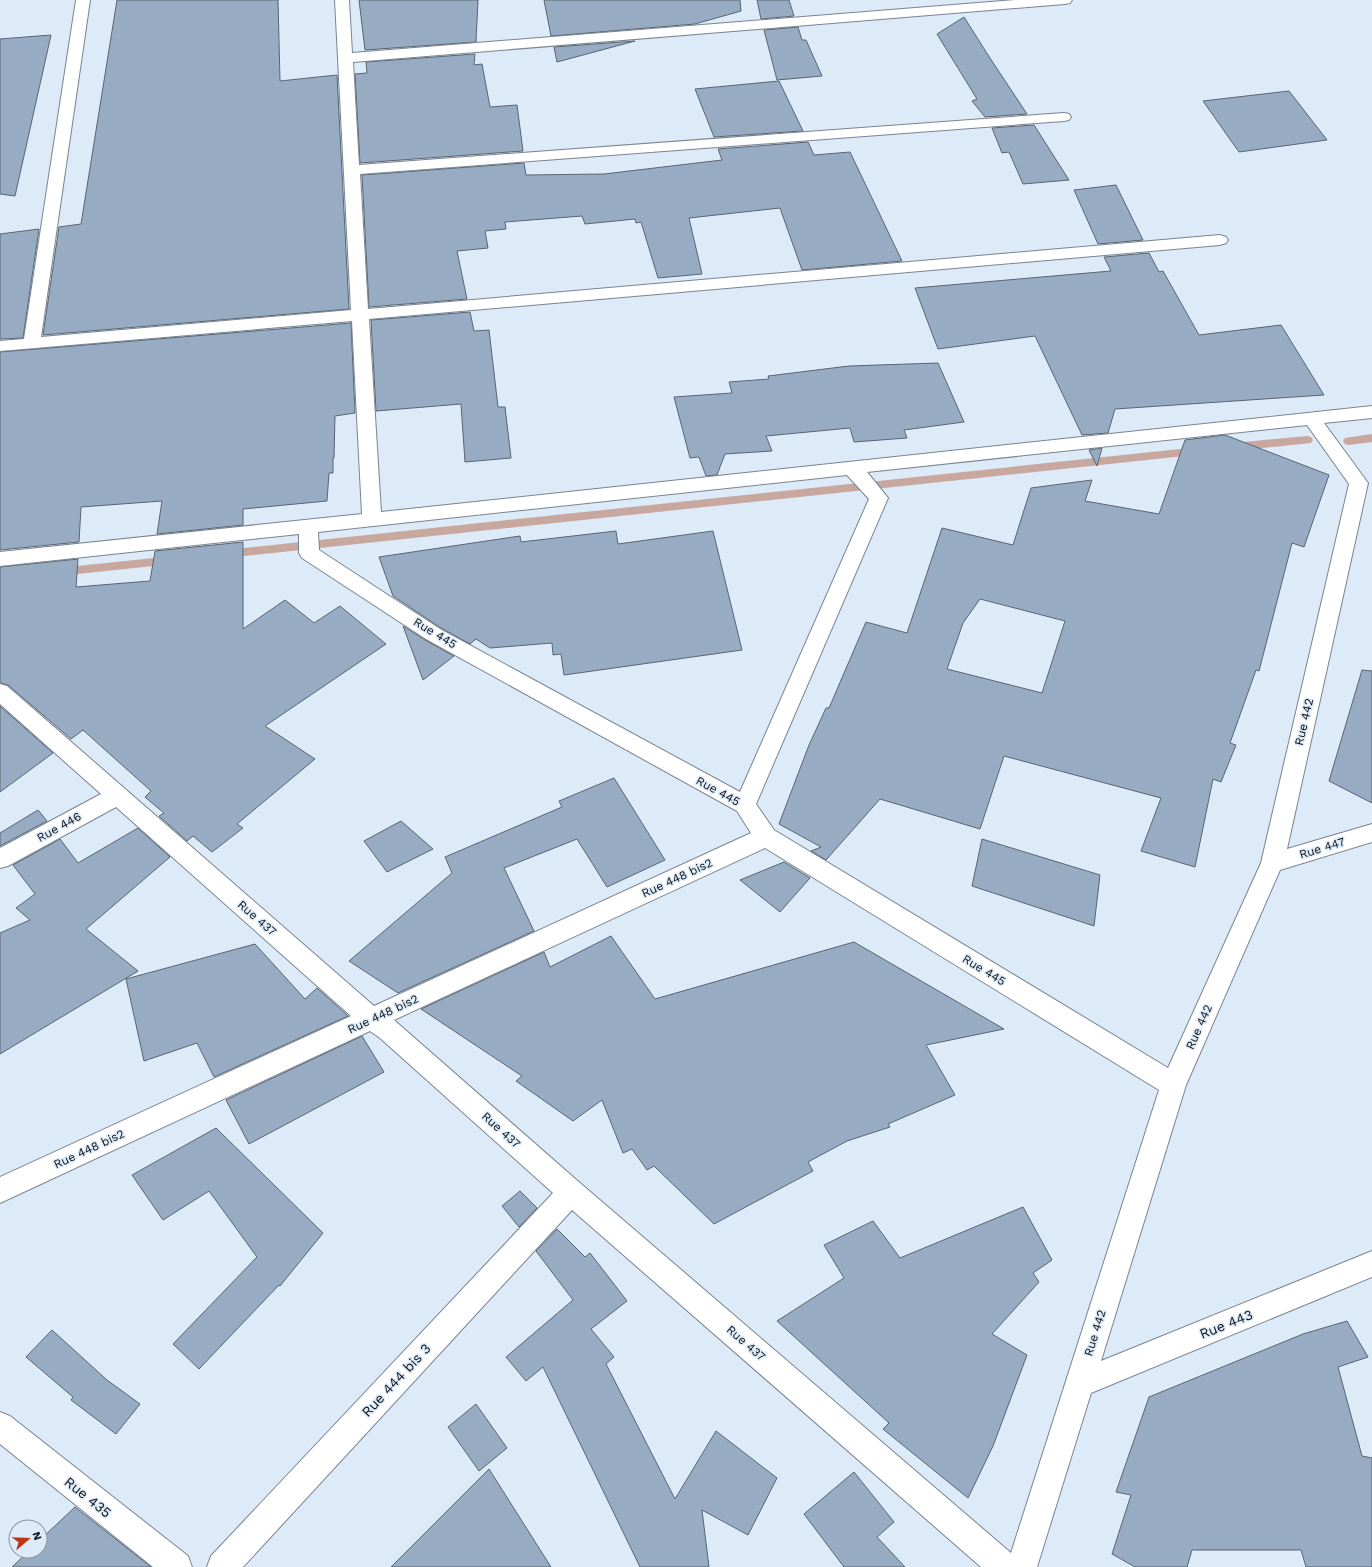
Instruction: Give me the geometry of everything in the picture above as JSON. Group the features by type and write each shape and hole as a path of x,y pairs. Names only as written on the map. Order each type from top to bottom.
{"street":[{"path":"32,343 82,0"},
{"path":"342,0 372,519"},
{"path":"346,58 1065,0"},
{"path":"352,170 1064,117"},
{"path":"0,346 1220,240"},
{"path":"0,559 309,539 372,519 1372,412"},
{"name":"Rue 442","path":"1022,1567 1173,1085 1272,863 1359,483 1311,418"},
{"path":"745,805 879,498 852,468"},
{"name":"Rue 445","path":"309,539 433,634 745,805 766,837 1173,1085"},
{"name":"Rue 437","path":"0,692 372,1019 389,1030 571,1192 1004,1567"},
{"name":"Rue 446","path":"0,860 118,795"},
{"name":"Rue 447","path":"1272,863 1372,832"},
{"name":"Rue 448 bis2","path":"0,1190 766,837"},
{"name":"Rue 444 bis 3","path":"222,1567 571,1192"},
{"name":"Rue 443","path":"1079,1384 1372,1264"},
{"name":"Rue 435","path":"0,1426 177,1567"}],"building":[{"path":"117,0 278,0 280,81 337,75 349,309 43,335 59,227 81,224"},
{"path":"359,0 478,0 476,42 365,50"},
{"path":"544,0 740,0 741,11 695,24 551,36"},
{"path":"757,0 789,0 794,16 761,19"},
{"path":"964,17 1027,114 985,117 972,101 977,99 937,34"},
{"path":"798,27 802,40 806,40 822,76 777,80 764,30"},
{"path":"51,35 15,196 0,194 0,39"},
{"path":"635,41 557,62 554,47"},
{"path":"475,54 474,65 482,64 490,107 517,105 523,151 360,163 355,74 367,73 366,62"},
{"path":"779,81 803,131 714,137 695,89"},
{"path":"1289,91 1327,140 1239,152 1203,101"},
{"path":"1034,125 1069,180 1023,184 1009,152 1002,153 992,128"},
{"path":"808,142 814,155 850,152 902,261 802,270 780,208 689,218 702,274 658,278 641,222 636,223 635,219 585,224 582,216 505,222 506,229 485,231 488,248 457,251 467,299 369,307 362,175 524,163 526,175 604,174 722,160 718,149"},
{"path":"1116,185 1143,240 1098,244 1074,190"},
{"path":"39,229 23,338 0,339 0,234"},
{"path":"1149,253 1159,272 1163,271 1199,335 1281,325 1324,395 1115,409 1108,433 1082,435 1035,336 938,349 915,288 1111,271 1104,257"},
{"path":"470,312 474,331 489,330 498,407 505,407 511,458 465,462 461,404 376,411 371,320"},
{"path":"351,323 355,413 335,416 333,473 329,473 327,501 243,509 243,525 157,534 162,501 81,507 79,542 0,550 0,352"},
{"path":"938,363 964,422 904,430 907,438 854,442 850,428 766,436 772,451 725,454 717,475 706,476 699,457 690,458 674,397 732,393 729,382 769,379 768,376 849,366"},
{"path":"1225,435 1329,475 1304,547 1292,543 1259,671 1256,670 1230,743 1236,745 1221,782 1213,779 1195,867 1141,851 1161,798 1004,756 980,829 880,799 826,860 811,851 821,847 779,824 809,745 826,708 829,708 866,622 907,633 942,528 1013,545 1031,488 1092,480 1085,501 1159,514 1185,440","holes":["980,599 1065,621 1042,693 947,669 963,623"]},
{"path":"1102,448 1097,466 1089,450"},
{"path":"616,531 618,544 713,531 742,650 564,675 561,654 553,655 552,643 490,648 476,639 470,644 441,628 393,596 379,557 520,536 521,542"},
{"path":"243,542 243,629 285,600 314,623 340,606 386,644 265,726 315,759 237,824 243,828 212,852 193,836 187,841 159,816 164,813 145,797 151,791 83,730 71,739 8,685 0,683 0,567 78,559 76,587 150,581 155,551"},
{"path":"403,626 425,640 454,656 423,680"},
{"path":"1362,670 1372,671 1372,803 1329,781"},
{"path":"0,706 53,753 0,792"},
{"path":"614,778 665,860 607,887 577,839 504,868 534,931 398,993 349,961 452,873 445,857 562,807 559,801"},
{"path":"38,810 47,821 0,846 0,833"},
{"path":"401,821 433,849 387,872 364,841"},
{"path":"138,828 170,857 86,929 138,971 0,1054 0,933 30,920 16,908 35,894 13,865 60,839 78,863"},
{"path":"982,839 1100,875 1094,926 972,886"},
{"path":"784,862 810,878 780,912 740,880"},
{"path":"611,936 655,999 854,942 1004,1029 926,1045 955,1095 888,1124 890,1127 847,1141 808,1162 813,1171 714,1224 654,1166 647,1170 632,1149 623,1153 602,1100 573,1121 516,1081 522,1076 421,1009 544,952 550,967"},
{"path":"255,944 305,999 317,988 348,1016 214,1077 197,1043 144,1061 126,979"},
{"path":"362,1036 384,1072 249,1144 226,1100"},
{"path":"216,1128 323,1233 280,1286 279,1285 199,1369 173,1344 257,1257 209,1191 163,1220 132,1175"},
{"path":"520,1191 537,1208 519,1227 502,1206"},
{"path":"1023,1207 1052,1260 1033,1273 1039,1282 992,1334 1027,1355 993,1446 968,1498 883,1429 889,1423 777,1321 844,1278 824,1245 873,1221 900,1258"},
{"path":"557,1229 585,1257 590,1253 627,1301 591,1329 614,1357 606,1364 675,1499 716,1431 777,1478 748,1535 702,1510 709,1567 640,1567 543,1367 526,1381 506,1357 573,1300 536,1251"},
{"path":"1347,1321 1368,1357 1338,1367 1362,1456 1372,1458 1372,1567 1306,1567 1301,1550 1192,1550 1187,1567 1135,1567 1112,1554 1131,1495 1116,1492 1149,1397 1303,1334"},
{"path":"52,1330 107,1380 140,1404 116,1434 71,1400 73,1397 26,1357"},
{"path":"476,1404 507,1448 479,1471 448,1427"},
{"path":"489,1469 551,1567 391,1567"},
{"path":"854,1472 894,1522 877,1537 905,1567 844,1567 804,1514"},
{"path":"75,1507 151,1567 12,1567 20,1559 48,1559 48,1532"}],"waterway":[{"path":"1349,441 1372,438"},
{"path":"1233,447 1307,440"},
{"path":"225,554 1199,451"},
{"path":"58,572 173,560"}]}
